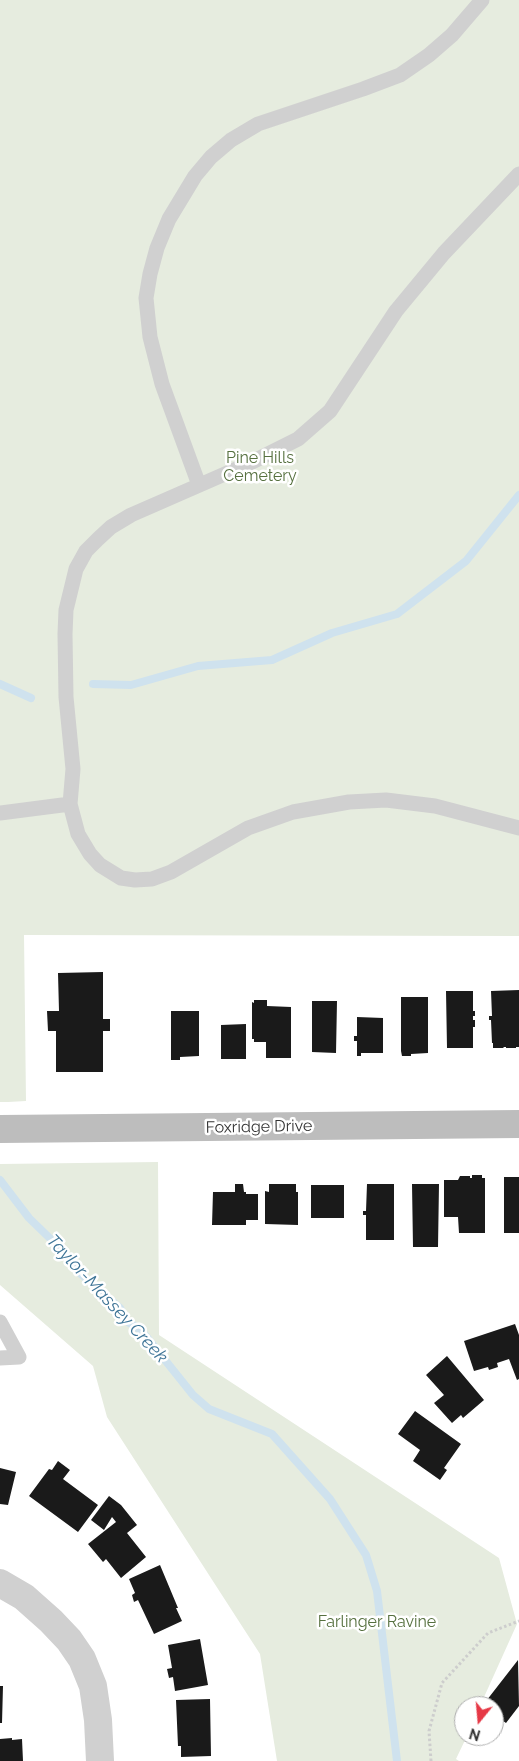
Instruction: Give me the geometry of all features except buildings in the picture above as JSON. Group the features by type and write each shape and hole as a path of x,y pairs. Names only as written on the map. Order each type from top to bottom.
{"street":[{"name":"Foxridge Drive","path":"0,1129 519,1124"},
{"path":"0,1583 24,1597 51,1621 69,1640 82,1659 93,1686 98,1720 100,1761"}],"lane":[{"path":"198,485 162,384 150,337 146,298 157,248 169,219 195,176 211,157 231,140 258,124 400,76 452,35 482,0"},
{"path":"519,174 444,253 396,311 330,411 298,439 250,463 131,515 111,527 86,551 76,569 66,610 65,634 66,697 73,769 70,804 78,834 90,854 100,865 121,878 135,880 152,879 172,872 248,828 293,812 322,805 386,800 412,802 435,806 519,828"},
{"path":"0,813 70,804"},
{"path":"0,1322 19,1357 0,1358"}],"path":[{"path":"431,1761 429,1731 442,1683 488,1633 519,1621"}],"green space":[{"name":"Pine Hills Cemetery","path":"0,0 519,0 519,936 24,935 26,1101 8,1102 0,1102"},
{"name":"Farlinger Ravine","path":"158,1162 159,1335 499,1558 517,1624 485,1696 454,1696 454,1746 462,1746 456,1759 459,1761 277,1761 260,1654 107,1417 93,1366 0,1285 0,1164"}],"waterway":[{"path":"93,684 131,685 198,666 272,660 332,633 397,614 466,561 519,495"},
{"path":"0,684 31,698"},
{"name":"Taylor-Massey Creek","path":"0,1180 29,1218 63,1251 74,1268 120,1308 128,1322 141,1330 193,1395 209,1409 272,1434 330,1499 366,1555 377,1591 397,1761"}]}
